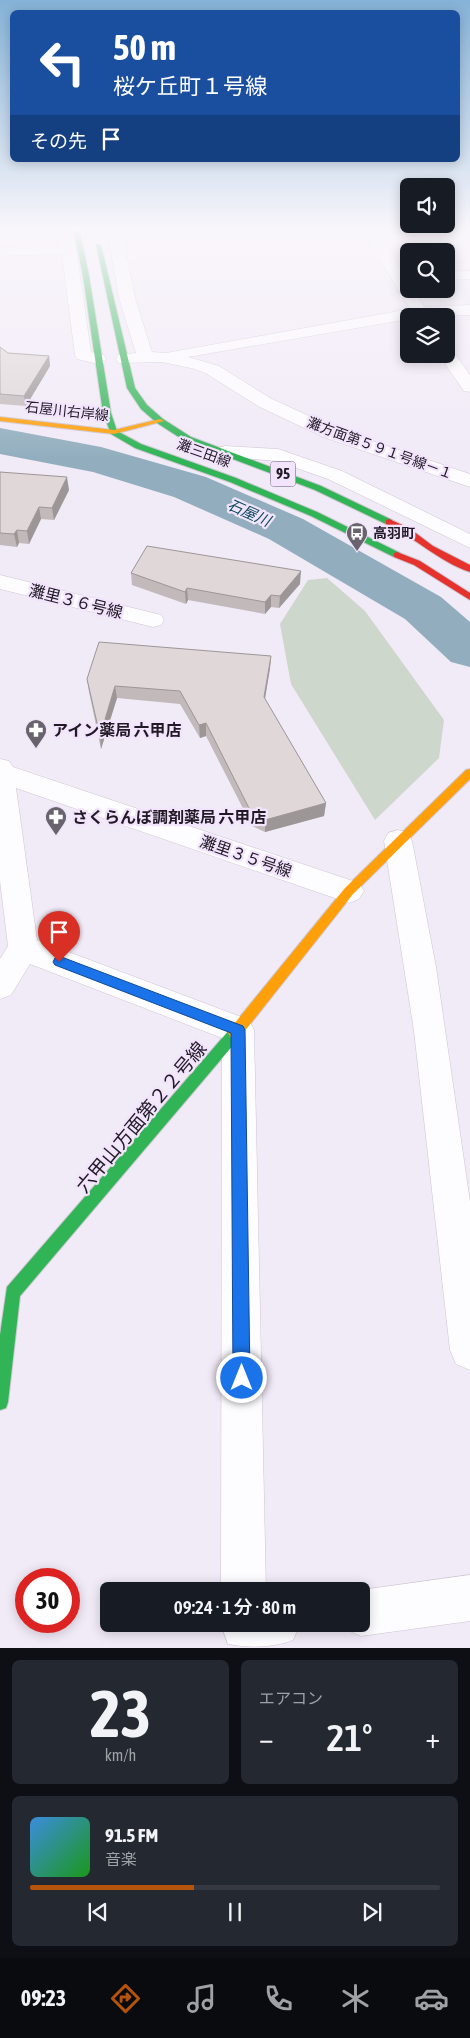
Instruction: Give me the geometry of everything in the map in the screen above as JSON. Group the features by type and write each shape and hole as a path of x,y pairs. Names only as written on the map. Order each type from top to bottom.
{"main road":[{"path":"90,304 107,413 114,432"},
{"name":"灘三田線","path":"112,304 131,388 144,407 160,422 188,439 318,488 406,530 430,548 470,569"},
{"name":"石屋川右岸線","path":"0,419 114,432 160,422"},
{"name":"灘三田線","path":"114,432 138,446 233,480 314,514 387,551 417,563 470,597"},
{"name":"六甲山方面第２２号線","path":"0,1402 6,1291 238,1030 349,890 470,772"}],"street":[{"path":"76,304 83,356 98,358"},
{"path":"130,304 153,357 400,317"},
{"path":"455,311 470,310"},
{"name":"灘方面第５９１号線－１","path":"124,359 153,357 200,365 213,370 264,402 330,433 470,481"},
{"path":"457,362 470,388"},
{"path":"225,452 278,455 335,475 470,542"},
{"path":"406,530 470,553"},
{"name":"灘里３６号線","path":"0,582 153,620"},
{"path":"0,771 23,948 0,986"},
{"name":"灘里３５号線","path":"0,771 349,890"},
{"path":"398,841 408,889 432,1054 470,1350"},
{"path":"23,948 238,1030 244,1582"},
{"path":"370,1612 470,1598"}],"shaded area":[{"path":"327,578 365,611 444,720 439,758 375,820 291,684 280,624 308,580"}],"building":[{"path":"0,347 8,353 49,356 24,396 0,394"},
{"path":"0,472 67,477 52,508 39,507 27,531 17,530 14,534 0,533"},
{"path":"147,546 301,571 280,596 271,595 265,602 187,588 185,592 131,573"},
{"path":"99,642 271,656 264,697 326,803 265,820 252,814 206,723 199,725 180,691 115,686 100,736 87,679"}],"waterway":[{"name":"石屋川","path":"0,441 101,460 190,487 286,529 423,608 470,650"}],"traffic: fast":[{"path":"90,304 107,413 114,432 138,446 233,480 314,514 397,555"},
{"path":"112,304 131,388 144,407 160,421 188,439 318,488 389,522"},
{"path":"0,1402 13,1293 235,1033"}],"traffic: slow":[{"path":"0,419 114,432 160,421"},
{"path":"235,1033 349,891 470,773"}],"traffic: jam":[{"path":"389,522 406,530 430,548 470,569"},
{"path":"397,555 417,563 470,597"}],"place":[{"name":"高羽町","path":"357,552"},
{"name":"アイン薬局 六甲店","path":"36,749"},
{"name":"さくらんぼ調剤薬局 六甲店","path":"56,836"}],"route":[{"path":"59,962 238,1030 242,1378"}]}
